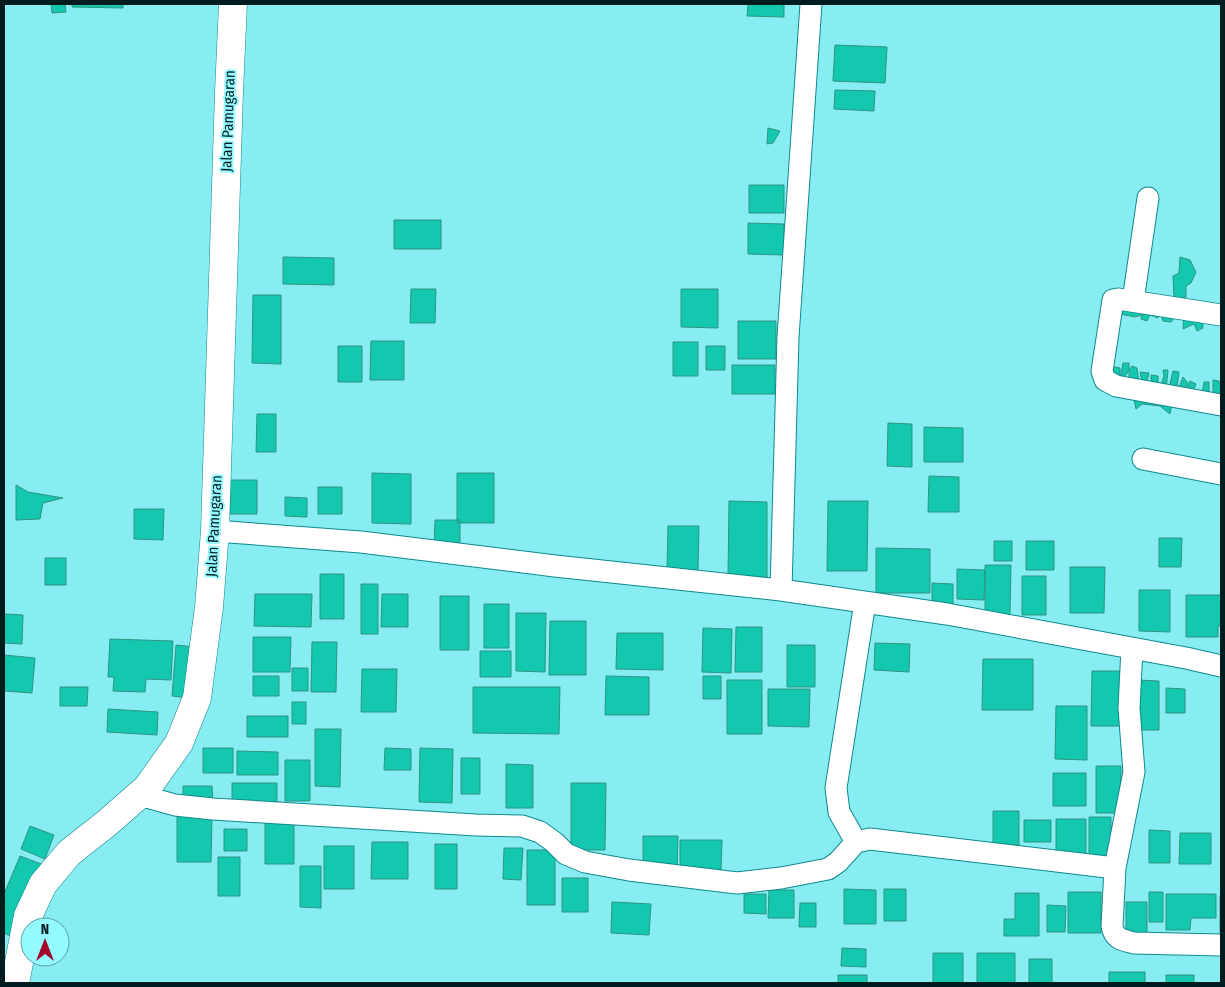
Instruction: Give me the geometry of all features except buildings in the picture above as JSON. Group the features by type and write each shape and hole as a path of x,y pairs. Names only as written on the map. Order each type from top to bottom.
{"street":[{"name":"Jalan Pamugaran","path":"15,983 28,916 43,884 69,853 147,788 179,743 196,698 209,606 215,531 228,92 233,4"},
{"path":"781,590 788,337 811,4"},
{"path":"1133,302 1148,198"},
{"path":"1221,315 1118,299 1113,300 1103,366 1105,380 1116,386 1221,405"},
{"path":"1143,459 1221,474"},
{"path":"215,531 360,542 555,566 781,590 947,614 1221,666"},
{"path":"856,842 839,812 836,788 865,602"},
{"path":"1132,648 1129,708 1134,772 1116,868 1112,926 1117,937 1134,942 1221,945"},
{"path":"139,795 175,805 214,810 522,826 540,832 566,854 585,862 629,870 737,883 781,878 828,869 838,862 856,842 870,839 1116,868"}]}
